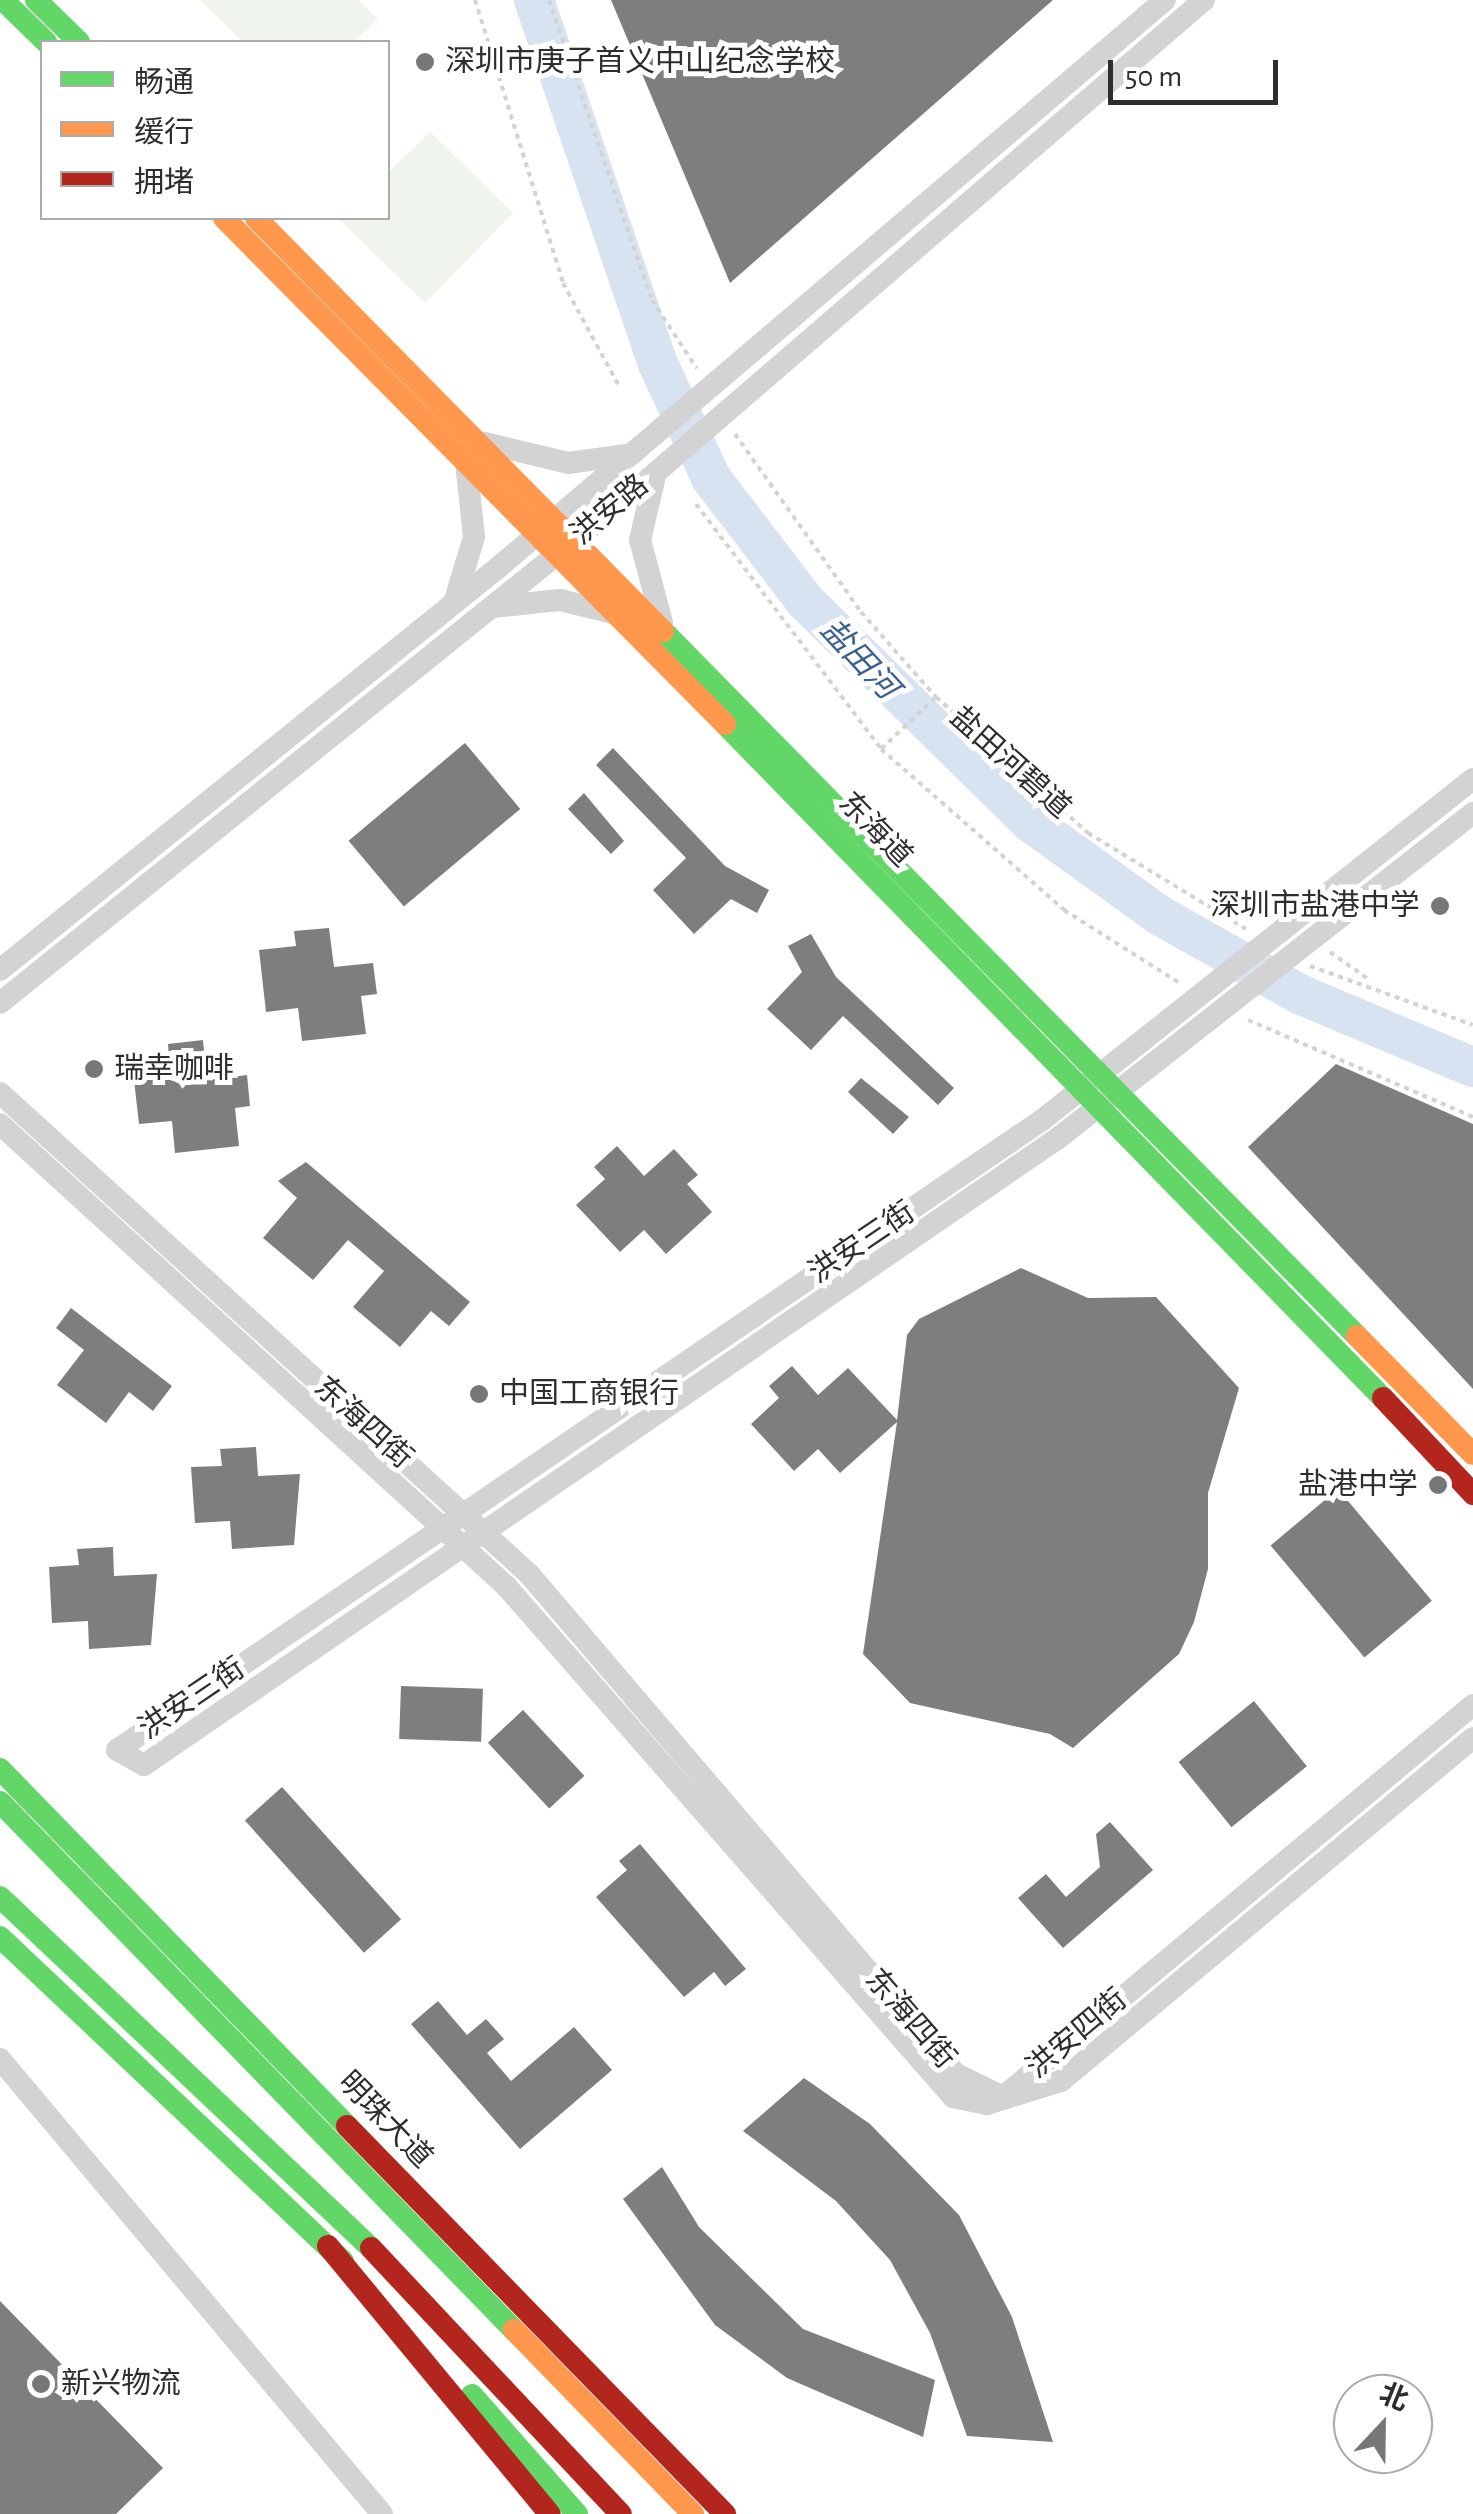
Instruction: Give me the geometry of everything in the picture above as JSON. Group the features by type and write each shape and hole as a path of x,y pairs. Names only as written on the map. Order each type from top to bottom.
{"street":[{"path":"3,0 44,40"},
{"path":"36,0 78,40"},
{"name":"洪安路","path":"0,970 549,524 650,438 709,375 1165,0"},
{"name":"洪安路","path":"0,1002 731,414 1204,0"},
{"name":"东海道","path":"226,220 462,453 662,622 1105,1071 1473,1454"},
{"name":"东海道","path":"258,220 485,443 549,524"},
{"path":"485,443 585,463 650,438"},
{"path":"450,606 474,536 462,453"},
{"path":"662,622 640,540 669,461"},
{"name":"东海道","path":"569,544 632,624 1103,1105 1473,1494"},
{"path":"490,608 568,600 632,624"},
{"name":"洪安三街","path":"1473,779 1264,939 1197,999 1085,1087 117,1750 144,1765 1103,1105 1305,953 1473,813"},
{"name":"东海四街","path":"0,1092 483,1532 956,2074 1002,2097"},
{"name":"东海四街","path":"0,1124 463,1546 936,2084 972,2104 1002,2097"},
{"name":"洪安四街","path":"1002,2097 1473,1706"},
{"name":"洪安四街","path":"1002,2097 1061,2080 1473,1738"},
{"name":"明珠大道","path":"0,1769 726,2514"},
{"name":"明珠大道","path":"0,1802 692,2514"},
{"path":"0,1897 446,2319 620,2514"},
{"path":"0,1937 328,2246 577,2514"},
{"path":"0,2059 382,2514"},
{"path":"328,2246 550,2514"}],"path":[{"path":"476,0 563,284 619,386"},
{"path":"550,0 652,300 709,375"},
{"name":"盐田河碧道","path":"731,414 861,612 936,697 1088,833 1264,939"},
{"path":"696,504 881,749 1064,910 1168,977"},
{"path":"881,749 936,697"},
{"path":"1305,953 1365,991 1371,981"},
{"path":"1305,953 1473,1025"},
{"path":"1260,1026 1473,1117"}],"shaded area":[{"path":"200,0 358,0 378,19 356,40 241,40"},
{"path":"430,132 513,213 425,303 340,220 390,220 390,171"}],"building":[{"path":"611,0 1053,0 730,283"},
{"path":"465,743 520,809 404,907 349,841"},
{"path":"613,748 725,866 769,890 757,913 731,899 694,934 653,890 686,858 596,765"},
{"path":"584,793 624,841 611,854 568,809"},
{"path":"329,928 334,967 373,963 377,994 361,996 366,1034 302,1041 298,1008 266,1012 259,950 296,946 294,931"},
{"path":"811,934 836,977 954,1088 938,1105 843,1016 811,1050 767,1009 802,972 788,946"},
{"path":"203,1040 207,1080 247,1075 250,1106 235,1108 239,1146 175,1153 172,1121 139,1124 132,1062 169,1058 168,1044"},
{"path":"1336,1064 1473,1124 1473,1389 1248,1147"},
{"path":"861,1078 909,1117 893,1134 848,1092"},
{"path":"617,1146 644,1176 674,1149 698,1175 687,1184 712,1212 666,1254 644,1230 620,1252 576,1205 605,1179 594,1167"},
{"path":"306,1162 470,1302 449,1326 431,1311 400,1347 353,1307 384,1271 348,1240 313,1280 263,1238 297,1198 278,1181"},
{"path":"1021,1268 1088,1298 1156,1297 1239,1388 1208,1493 1208,1569 1194,1622 1179,1654 1073,1748 1050,1734 910,1703 863,1654 897,1422 840,1473 818,1449 794,1471 751,1424 779,1398 769,1386 792,1366 818,1395 848,1368 897,1420 907,1335 919,1319"},
{"path":"71,1308 172,1386 153,1411 129,1392 106,1423 57,1385 84,1350 56,1328"},
{"path":"256,1447 258,1476 300,1474 294,1545 232,1549 230,1521 195,1523 191,1467 222,1466 220,1449"},
{"path":"1338,1489 1432,1601 1364,1657 1271,1546"},
{"path":"113,1547 114,1576 157,1574 151,1645 89,1649 88,1621 52,1623 49,1567 79,1565 77,1549"},
{"path":"401,1686 483,1689 481,1742 399,1739"},
{"path":"1254,1701 1307,1766 1231,1827 1179,1762"},
{"path":"523,1710 584,1776 549,1809 488,1743"},
{"path":"282,1787 401,1919 364,1953 245,1820"},
{"path":"1110,1822 1153,1870 1063,1948 1018,1898 1046,1874 1066,1897 1100,1867 1096,1834"},
{"path":"640,1844 746,1969 725,1986 714,1972 684,1997 596,1897 627,1870 619,1861"},
{"path":"438,2001 467,2035 486,2019 504,2039 487,2053 511,2081 574,2027 612,2070 520,2149 411,2024"},
{"path":"804,2078 870,2124 959,2215 1012,2317 1053,2442 967,2436 930,2333 890,2260 836,2201 743,2131"},
{"path":"662,2167 699,2227 803,2329 935,2380 923,2437 787,2378 715,2325 623,2199"},
{"name":"新兴物流","path":"0,2301 163,2468 116,2514 0,2514"}],"waterway":[{"name":"盐田河","path":"534,0 657,362 711,478 805,601 1030,822 1159,915 1299,994 1473,1067"}],"traffic: fast":[{"path":"3,0 44,40"},
{"path":"36,0 77,40"},
{"path":"663,631 1357,1336"},
{"path":"725,724 1383,1398"},
{"path":"0,1769 347,2126"},
{"path":"0,1802 514,2330"},
{"path":"0,1897 371,2248"},
{"path":"0,1937 343,2261"},
{"path":"472,2395 577,2514"}],"traffic: slow":[{"path":"226,220 725,724"},
{"path":"258,220 663,631"},
{"path":"1357,1336 1473,1454"},
{"path":"514,2330 693,2514"}],"traffic: jam":[{"path":"1383,1398 1473,1494"},
{"path":"347,2126 725,2514"},
{"path":"328,2246 550,2514"},
{"path":"371,2248 621,2514"}],"place":[{"name":"深圳市庚子首义中山纪念学校","path":"425,62"},
{"name":"深圳市盐港中学","path":"1440,906"},
{"name":"瑞幸咖啡","path":"94,1069"},
{"name":"中国工商银行","path":"479,1394"},
{"name":"盐港中学","path":"1438,1485"},
{"name":"新兴物流","path":"41,2384"}]}
